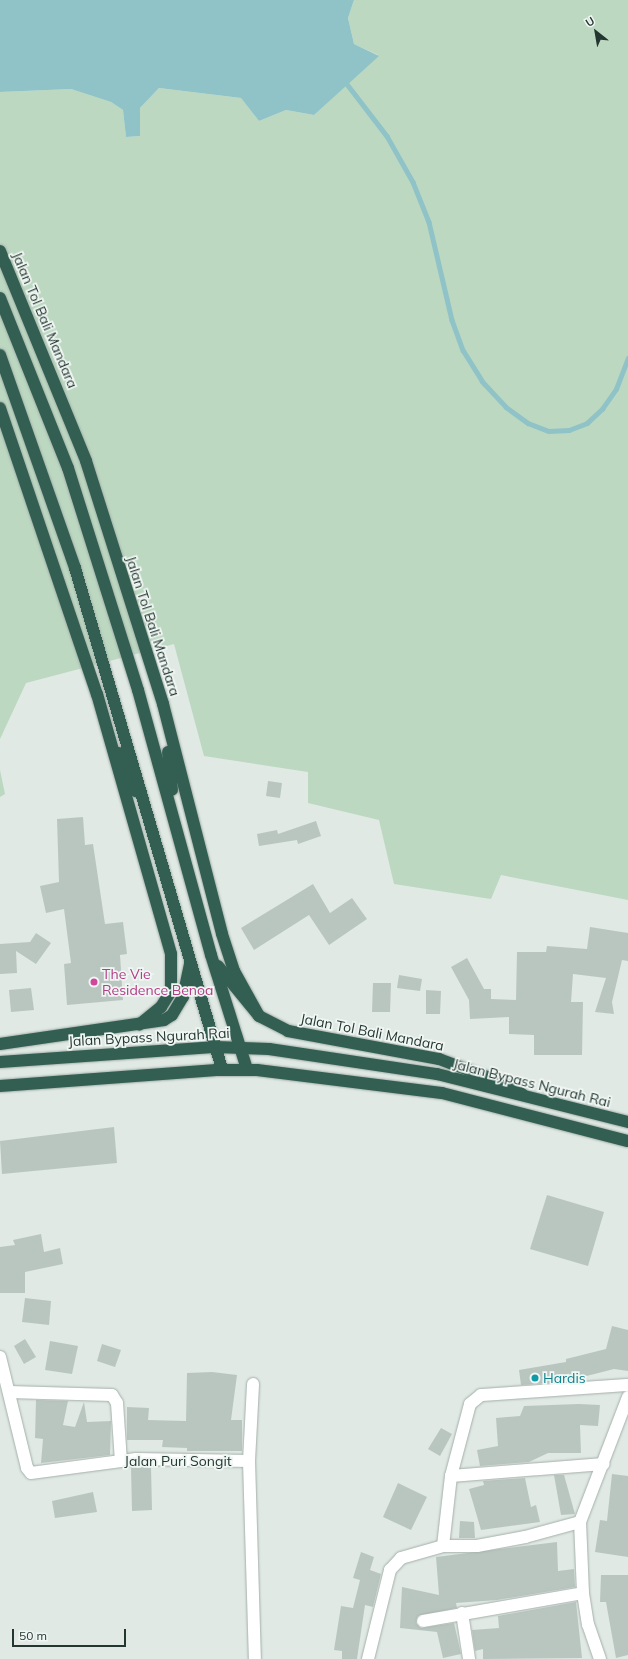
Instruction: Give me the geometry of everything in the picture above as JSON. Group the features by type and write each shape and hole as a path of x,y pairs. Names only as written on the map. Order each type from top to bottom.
{"highway":[{"name":"Jalan Tol Bali Mandara","path":"0,251 86,461 163,704 222,934 234,971 259,1016"},
{"name":"Jalan Tol Bali Mandara","path":"0,298 68,468 138,690 211,955 247,1069"},
{"path":"0,355 46,477 115,698 222,1069"},
{"path":"0,408 97,694 173,964 173,983 166,1000 139,1025"},
{"path":"163,704 177,829"},
{"path":"100,708 156,836"},
{"name":"Jalan Tol Bali Mandara","path":"211,955 232,987 259,1016 288,1031 439,1059 506,1084 523,1095"},
{"path":"0,1044 139,1025 172,1015 183,998 191,961"},
{"name":"Jalan Bypass Ngurah Rai","path":"0,1062 216,1047 332,1056 437,1074 504,1093 523,1095 628,1122"},
{"path":"0,1086 222,1069 247,1069 442,1093 628,1141"}],"street":[{"name":"Jalan Puri Songit","path":"0,1357 27,1468 31,1473 121,1461 249,1461 255,1659"},
{"path":"249,1461 254,1384"},
{"path":"443,1546 451,1476 470,1404 481,1395 628,1385"},
{"path":"9,1392 112,1395 117,1403 121,1461"},
{"path":"600,1659 588,1624 583,1593 580,1522 604,1464 628,1396"},
{"path":"451,1476 604,1464"},
{"path":"368,1659 390,1570 401,1558 443,1546 477,1546 580,1522"},
{"path":"423,1621 583,1593"},
{"path":"462,1613 469,1659"}],"green space":[{"path":"354,0 628,0 628,900 501,875 491,899 394,884 379,820 308,803 308,772 204,756 174,644 26,683 0,739 0,92 71,89 111,102 123,110 126,137 140,136 140,108 159,88 241,98 259,121 286,110 314,115 378,55 354,44 348,18"},
{"path":"0,770 5,794 0,797"}],"water":[{"path":"0,0 354,0 348,18 354,44 379,56 314,115 286,110 259,121 241,98 159,88 140,108 140,136 126,137 123,110 111,102 71,89 0,92"}],"building":[{"path":"268,781 282,783 280,798 266,796"},
{"path":"83,817 85,845 93,844 105,924 123,922 127,954 120,955 123,1000 67,1005 64,964 71,963 64,909 46,913 40,886 59,882 57,819"},
{"path":"316,821 321,836 298,844 297,840 259,846 257,834 277,830 278,834"},
{"path":"313,884 330,913 352,898 367,919 329,945 309,915 254,950 241,928"},
{"path":"590,927 628,933 628,961 622,960 612,1002 614,1014 595,1012 606,978 573,974 571,1002 583,1002 582,1055 534,1055 534,1035 509,1034 509,1017 470,1019 469,1000 451,967 467,958 484,989 491,989 491,999 516,1000 517,952 546,952 547,946 587,949"},
{"path":"36,933 51,943 36,964 16,951 17,973 0,974 0,944 30,942"},
{"path":"399,975 422,979 420,991 397,988"},
{"path":"373,983 391,983 390,1012 372,1012"},
{"path":"31,988 34,1010 11,1012 9,990"},
{"path":"426,990 441,991 440,1014 426,1014"},
{"path":"114,1127 117,1163 2,1174 0,1141"},
{"path":"547,1195 604,1212 588,1266 530,1249"},
{"path":"41,1234 44,1252 60,1248 63,1264 25,1272 25,1293 0,1293 0,1247 15,1245 13,1240"},
{"path":"25,1298 51,1301 49,1325 22,1322"},
{"path":"612,1326 628,1330 628,1371 614,1369 563,1382 521,1385 519,1370 566,1362 566,1359 606,1349"},
{"path":"25,1339 36,1357 24,1364 14,1346"},
{"path":"50,1341 78,1346 72,1374 45,1370"},
{"path":"102,1344 121,1350 115,1367 97,1361"},
{"path":"212,1372 237,1375 231,1420 242,1420 242,1451 187,1451 187,1448 162,1447 163,1440 127,1440 127,1407 149,1408 148,1420 186,1421 187,1373"},
{"path":"36,1400 68,1401 63,1425 75,1427 84,1402 87,1422 111,1421 110,1455 41,1463 43,1439 35,1438"},
{"path":"579,1404 600,1405 598,1426 580,1425 581,1453 548,1453 529,1462 480,1466 477,1450 498,1446 496,1418 520,1416 524,1406"},
{"path":"441,1428 452,1434 440,1456 428,1449"},
{"path":"131,1467 151,1467 152,1510 132,1511"},
{"path":"612,1474 628,1476 628,1557 595,1552 600,1520 607,1521"},
{"path":"554,1475 564,1475 575,1514 561,1515"},
{"path":"525,1478 531,1507 536,1505 540,1522 481,1530 469,1489 484,1485 483,1481"},
{"path":"398,1483 427,1497 411,1530 383,1517"},
{"path":"93,1492 97,1512 55,1518 52,1501"},
{"path":"460,1521 474,1522 475,1538 459,1538"},
{"path":"557,1542 558,1571 574,1569 575,1587 497,1600 456,1603 457,1608 418,1616 416,1623 421,1628 454,1623 461,1654 443,1658 437,1632 400,1628 402,1587 439,1595 436,1557"},
{"path":"361,1552 374,1557 370,1570 381,1574 373,1607 365,1605 357,1659 342,1659 342,1651 334,1650 341,1606 353,1608 360,1580 353,1578"},
{"path":"601,1575 628,1575 628,1655 616,1658 606,1602 600,1602"},
{"path":"576,1602 582,1658 483,1659 483,1649 475,1651 472,1630 499,1628 498,1616"}],"waterway":[{"path":"344,80 387,136 413,182 429,222 452,320 463,350 482,381 506,407 528,423 549,431 569,430 587,423 602,409 616,389 628,358"}],"place":[{"name":"The Vie Residence Benoa","path":"94,982"},
{"name":"Hardis","path":"535,1378"}]}
